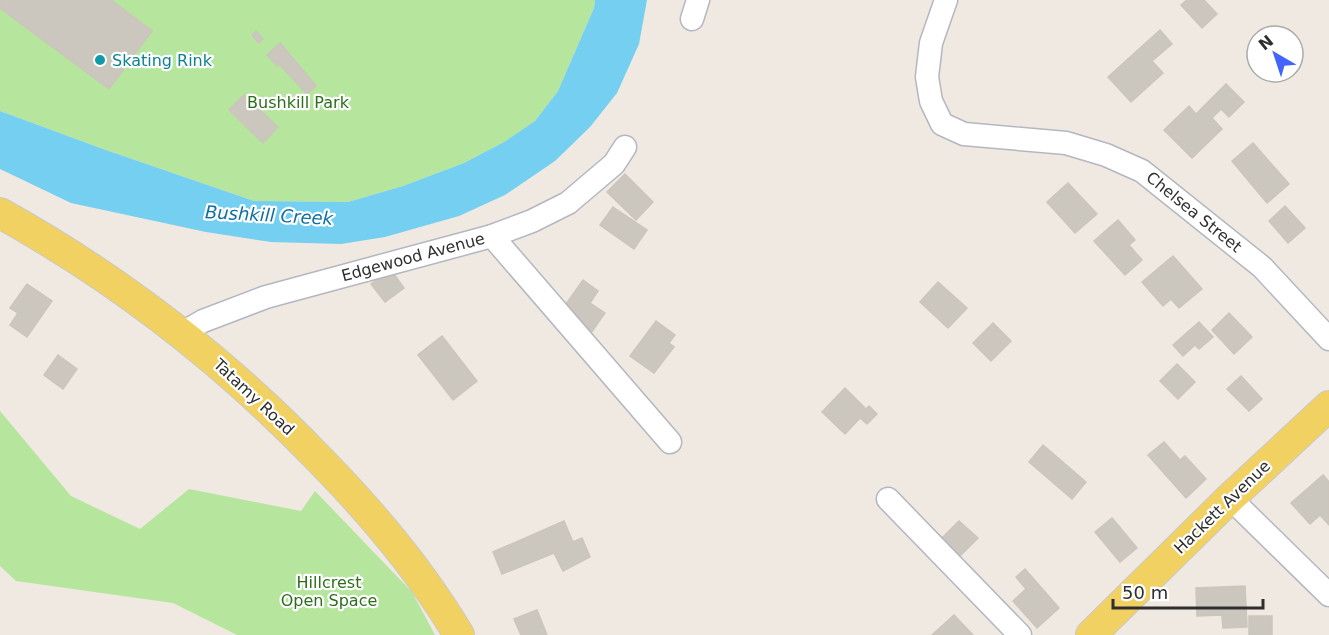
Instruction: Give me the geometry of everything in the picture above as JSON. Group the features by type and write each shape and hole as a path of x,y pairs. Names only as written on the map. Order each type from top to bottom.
{"main road":[{"name":"Tatamy Road","path":"0,213 75,258 186,337 263,404 351,492 411,565 459,635"},
{"name":"Hackett Avenue","path":"1091,635 1230,498 1329,406"}],"street":[{"name":"Chelsea Street","path":"946,0 931,43 927,77 931,101 942,124 964,134 1066,143 1106,155 1142,171 1262,267 1329,339"},
{"name":"Edgewood Avenue","path":"186,337 189,329 203,321 266,297 492,236 532,220 568,203 614,164 625,147"},
{"path":"492,236 670,442"},
{"path":"1230,498 1329,595"},
{"path":"888,499 1020,635"}],"green space":[{"name":"Bushkill Park","path":"0,0 595,0 594,8 558,91 535,121 504,142 464,163 403,186 348,202 254,201 0,111"},
{"name":"Hillcrest Open Space","path":"0,411 71,496 140,529 189,489 301,511 315,491 412,592 435,635 237,635 173,603 16,581 0,566"}],"water":[{"name":"Bushkill Creek","path":"595,0 647,0 639,44 617,93 590,127 555,161 505,195 459,216 385,237 341,244 271,242 206,232 71,203 0,169 0,111 254,201 348,202 403,186 464,163 504,142 535,121 558,91 594,8"}],"building":[{"name":"Skating Rink","path":"0,0 111,0 152,31 109,89 0,8"},
{"path":"1187,0 1204,0 1217,14 1202,28 1181,5"},
{"path":"1160,30 1172,44 1152,61 1163,73 1131,102 1108,77"},
{"path":"256,31 263,39 259,43 252,35"},
{"path":"280,43 316,86 307,94 279,64 277,66 267,55"},
{"path":"1226,84 1244,102 1229,117 1221,109 1212,118 1222,129 1192,158 1164,130 1189,106 1196,114"},
{"path":"244,95 278,127 263,143 229,110"},
{"path":"1253,143 1289,184 1267,203 1232,161"},
{"path":"625,174 653,202 636,220 607,192"},
{"path":"1068,183 1097,214 1075,233 1047,202"},
{"path":"1285,206 1305,228 1288,243 1269,221"},
{"path":"613,207 647,230 634,249 600,225"},
{"path":"1118,220 1135,240 1129,245 1142,260 1125,275 1094,241"},
{"path":"1173,256 1202,289 1179,308 1171,299 1163,306 1142,282"},
{"path":"391,270 404,288 385,302 371,284"},
{"path":"583,280 598,291 590,303 605,313 591,333 561,311"},
{"path":"938,282 967,308 948,328 920,302"},
{"path":"27,284 52,301 27,337 10,325 18,313 10,308"},
{"path":"1229,313 1252,337 1234,354 1212,330"},
{"path":"656,321 675,335 669,343 674,347 654,373 630,356"},
{"path":"1199,322 1213,337 1199,349 1195,345 1183,356 1173,345"},
{"path":"993,323 1011,341 991,361 973,343"},
{"path":"442,336 477,381 453,400 418,355"},
{"path":"58,355 77,369 63,389 44,375"},
{"path":"1177,364 1195,382 1178,399 1160,381"},
{"path":"1241,376 1262,399 1249,411 1227,389"},
{"path":"845,388 866,409 869,406 877,414 867,424 860,418 845,434 822,412"},
{"path":"1164,442 1180,460 1185,456 1206,479 1186,498 1148,455"},
{"path":"1043,445 1086,482 1072,499 1029,462"},
{"path":"1323,475 1329,482 1329,525 1320,515 1310,524 1291,503"},
{"path":"1112,518 1137,548 1120,562 1095,532"},
{"path":"564,521 573,542 582,538 590,557 563,571 554,553 502,574 493,552"},
{"path":"959,521 978,538 957,559 939,541"},
{"path":"1025,569 1059,608 1037,628 1013,601 1026,589 1016,577"},
{"path":"1245,586 1247,627 1223,628 1222,615 1197,616 1196,588"},
{"path":"537,610 547,635 521,635 514,619"},
{"path":"954,615 973,635 932,635"},
{"path":"1249,616 1272,616 1272,635 1249,635"}],"place":[{"name":"Skating Rink","path":"100,60"}]}
